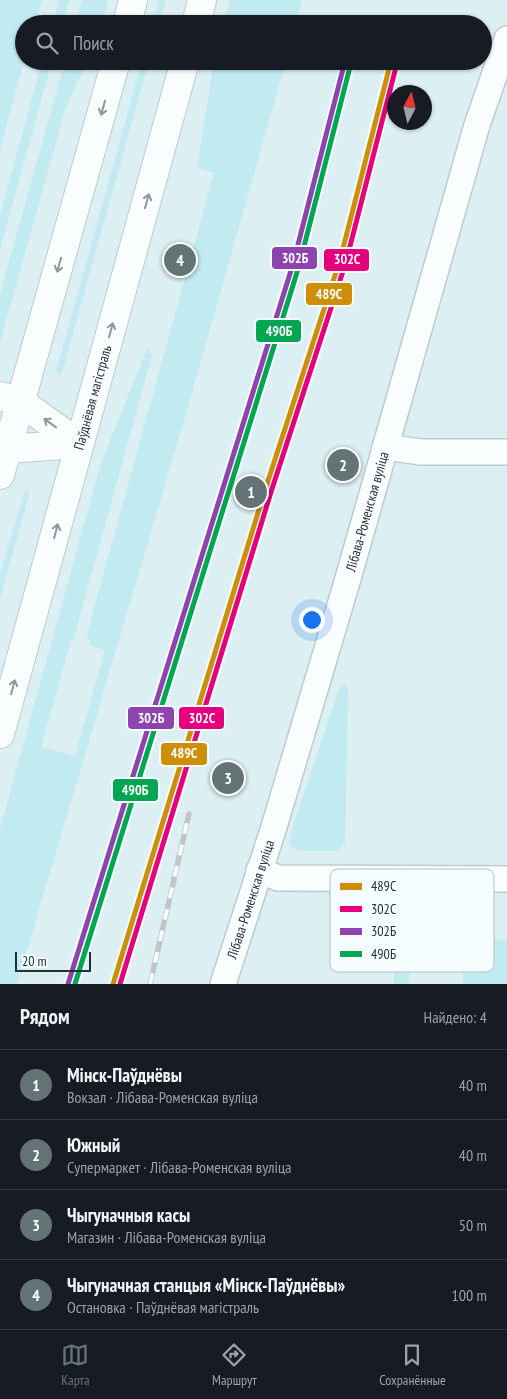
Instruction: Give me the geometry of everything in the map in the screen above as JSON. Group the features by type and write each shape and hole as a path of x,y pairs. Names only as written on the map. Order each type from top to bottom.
{"main road":[{"path":"129,15 133,0"},
{"path":"198,15 202,0"},
{"path":"0,475 10,399 113,70"},
{"name":"Паўднёвая магістраль","path":"0,734 183,70"},
{"path":"10,399 79,444"},
{"path":"4,448 79,444"}],"street":[{"name":"Лібава-Роменская вуліца","path":"223,984 277,817 477,125 507,39"},
{"path":"385,448 420,452 507,452"},
{"path":"259,870 278,878 330,878"},
{"path":"494,879 507,879"}],"shaded area":[{"path":"0,0 42,0 38,15 15,15 15,70 22,70 0,149"},
{"path":"59,0 69,0 65,15 55,15"},
{"path":"82,0 108,0 104,15 78,15"},
{"path":"159,0 166,0 162,15 155,15"},
{"path":"230,0 302,0 298,15 226,15"},
{"path":"40,70 50,70 0,249 0,216"},
{"path":"62,70 83,70 66,107 0,342 0,294"},
{"path":"140,70 146,70 62,373 59,375 56,372"},
{"path":"213,70 283,70 183,424 17,984 0,984 0,829 101,463 147,349 152,355 73,641 71,640 41,747 75,756 105,650 91,646 87,634 214,173 197,168"},
{"path":"25,490 28,491 29,495 0,599 0,574"},
{"path":"346,684 348,692 345,843 339,851 299,851 289,845 292,829 339,689 341,685"},
{"path":"494,940 507,940 507,984 463,984 463,972 494,972"},
{"path":"394,972 410,972 408,984 394,984"}],"railway":[{"path":"150,984 189,814"}],"transit line":[{"name":"302Б","path":"68,984 293,264 343,70"},
{"name":"490Б","path":"75,984 299,266 349,70"},
{"name":"489С","path":"113,984 265,490 340,260 389,70"},
{"name":"302С","path":"120,984 271,492 346,262 395,70"}],"place":[{"name":"Чыгуначная станцыя «Мінск-Паўднёвы»","path":"180,260"},
{"name":"Южный","path":"343,465"},
{"name":"Мінск-Паўднёвы","path":"251,492"},
{"name":"Чыгуначныя касы","path":"228,778"}]}
